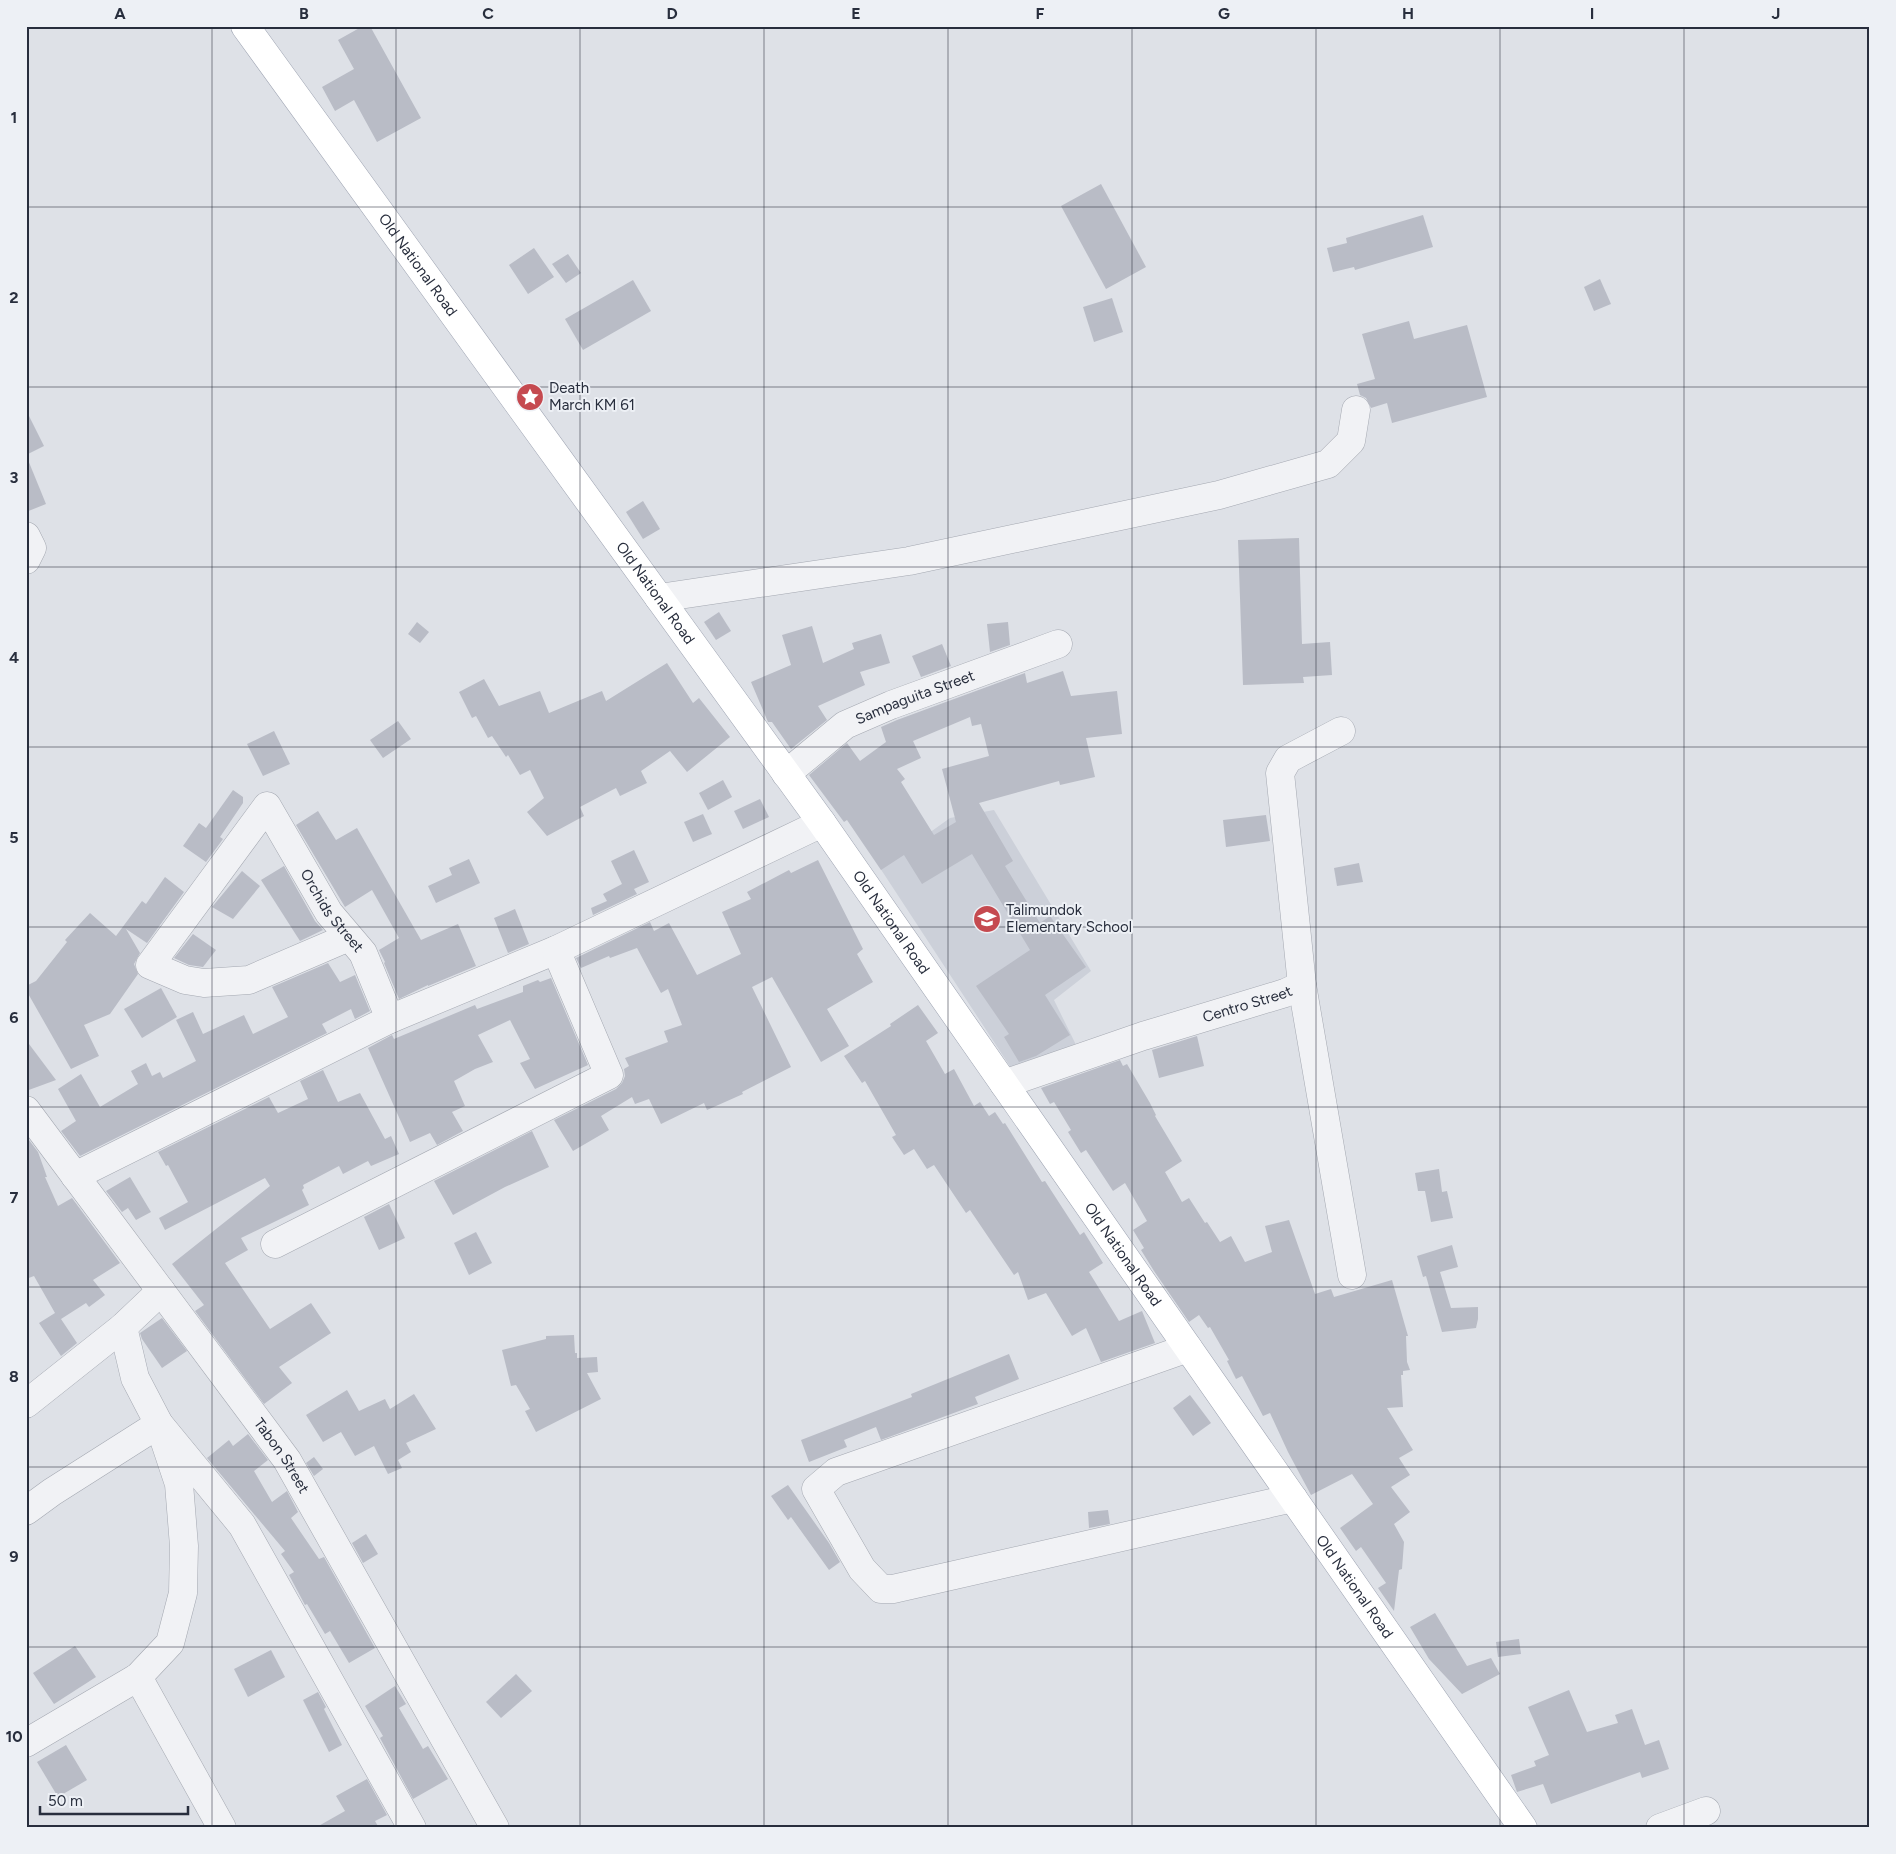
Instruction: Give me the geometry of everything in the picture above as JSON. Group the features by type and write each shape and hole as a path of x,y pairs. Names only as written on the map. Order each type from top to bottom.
{"main road":[{"name":"Old National Road","path":"245,26 822,823 1523,1828"}],"street":[{"path":"658,598 909,561 1218,495 1328,464 1351,442 1356,410"},
{"path":"26,536 32,548 26,560"},
{"name":"Sampaguita Street","path":"786,774 845,725 891,705 1058,644"},
{"name":"Centro Street","path":"1004,1084 1143,1036 1285,993 1302,985 1280,773 1288,759 1341,731"},
{"name":"Orchids Street","path":"349,937 249,980 204,983 185,980 150,965 267,806 329,913 363,953 390,1019"},
{"path":"75,1176 390,1019 556,950 822,823"},
{"path":"275,1244 609,1075 556,950"},
{"path":"1302,985 1352,1275"},
{"name":"Tabon Street","path":"26,1110 287,1460 495,1828"},
{"path":"26,1404 123,1328 161,1290"},
{"path":"26,1743 138,1677 170,1643 183,1593 184,1546 179,1484 159,1424 135,1378 123,1328"},
{"path":"1188,1348 836,1472 816,1489 862,1569 881,1589 893,1589 1293,1498"},
{"path":"26,1511 52,1492 159,1424"},
{"path":"159,1424 242,1525 412,1828"},
{"path":"138,1677 222,1828"},
{"path":"1660,1828 1706,1811"}],"shaded area":[{"name":"Talimundok Elementary School","path":"994,810 1091,971 1054,1000 1079,1051 1015,1074 880,868 950,818"}],"building":[{"path":"363,26 370,26 421,118 377,142 354,100 335,111 322,87 354,69 338,40"},
{"path":"1101,184 1146,267 1106,289 1061,206"},
{"path":"1423,215 1433,247 1355,270 1354,267 1333,272 1327,248 1347,243 1346,238"},
{"path":"534,248 554,277 528,294 509,265"},
{"path":"568,254 581,273 566,283 552,264"},
{"path":"1600,279 1611,304 1594,311 1584,287"},
{"path":"633,280 651,311 583,350 565,319"},
{"path":"1112,298 1123,332 1094,342 1083,307"},
{"path":"1409,321 1414,339 1467,325 1487,397 1392,423 1387,403 1371,408 1366,398 1360,395 1357,384 1375,379 1362,334"},
{"path":"26,410 44,446 26,455"},
{"path":"26,455 46,504 26,512"},
{"path":"643,501 660,529 643,539 626,512"},
{"path":"1299,538 1302,644 1330,642 1332,675 1303,677 1304,683 1243,685 1238,540"},
{"path":"719,612 731,631 716,640 704,622"},
{"path":"417,622 429,632 420,643 408,634"},
{"path":"1008,622 1010,645 990,652 987,624"},
{"path":"812,626 823,663 854,649 852,643 881,634 890,663 860,672 865,685 818,706 827,720 791,749 772,722 768,722 751,682 791,665 782,635"},
{"path":"942,644 951,666 921,677 912,656"},
{"path":"667,663 693,703 699,698 730,737 687,772 670,751 641,771 647,783 620,796 616,788 580,807 584,816 547,836 527,812 544,798 530,770 520,775 508,755 506,757 492,736 488,738 476,716 472,718 459,692 484,679 499,706 540,691 549,713 602,691 606,701"},
{"path":"1063,671 1071,696 1117,691 1122,734 1086,738 1095,777 1060,785 1059,781 979,803 1013,861 1005,866 1040,923 1050,916 1086,967 1045,995 1070,1035 1036,1056 1019,1062 1004,1037 1009,1034 976,986 1030,950 972,854 922,884 904,855 881,870 847,820 844,822 809,775 847,743 860,761 886,742 881,727 897,720 1025,673 1027,683","holes":["970,717 972,726 981,724 989,756 942,769 956,822 934,835 901,782 905,779 897,769 921,758 913,741"]},
{"path":"398,721 411,739 383,758 370,740"},
{"path":"274,731 290,764 263,776 247,744"},
{"path":"723,780 732,797 708,810 699,793"},
{"path":"233,790 243,797 243,803 220,837 223,839 206,862 183,846 199,823 206,828"},
{"path":"760,799 769,817 743,829 734,811"},
{"path":"318,811 336,840 357,828 421,940 458,924 476,966 399,999 379,950 399,938 372,890 345,907 296,825"},
{"path":"703,814 712,834 693,842 684,822"},
{"path":"1266,815 1270,841 1226,847 1223,820"},
{"path":"634,850 649,882 634,889 637,894 593,915 591,908 607,901 603,894 622,884 611,861"},
{"path":"469,859 480,883 436,903 428,886 452,875 449,868"},
{"path":"818,860 863,949 857,954 873,982 827,1009 849,1046 821,1062 772,977 752,987 791,1067 742,1092 743,1094 707,1110 704,1103 661,1124 649,1099 635,1104 632,1097 601,1116 609,1130 573,1151 554,1120 616,1089 622,1083 625,1076 624,1069 629,1066 625,1058 668,1042 664,1031 682,1025 668,989 661,993 637,948 610,958 609,956 581,968 576,958 650,922 654,931 669,923 697,975 741,954 722,912 751,899 747,892 789,870 791,873"},
{"path":"1359,863 1363,882 1337,886 1334,868"},
{"path":"284,866 315,921 323,930 300,941 261,880"},
{"path":"242,871 260,886 233,919 212,907"},
{"path":"165,877 184,892 147,943 126,929 140,953 134,964 138,974 110,1014 84,1025 99,1056 71,1069 26,990 26,986 36,981 67,942 65,940 90,913 116,936 142,901 146,904"},
{"path":"515,909 529,944 508,953 494,918"},
{"path":"193,934 216,950 203,967 189,965 174,958"},
{"path":"328,963 340,982 355,975 370,1011 355,1019 351,1009 322,1024 327,1033 80,1156 61,1131 76,1121 58,1089 81,1074 100,1107 138,1084 131,1071 146,1063 152,1076 160,1072 163,1078 196,1061 176,1020 193,1012 203,1034 244,1015 253,1034 288,1017 272,987"},
{"path":"551,978 588,1065 535,1089 520,1063 530,1059 510,1020 478,1035 493,1062 475,1069 454,1081 465,1106 452,1112 463,1131 437,1145 430,1133 410,1142 368,1048 392,1035 394,1039 475,1005 477,1009 523,992 523,986 538,980 540,982"},
{"path":"161,988 177,1017 142,1038 124,1009"},
{"path":"918,1005 938,1033 926,1041 945,1074 954,1069 974,1106 980,1102 989,1116 995,1112 1003,1124 1005,1123 1042,1182 1045,1181 1080,1235 1084,1232 1103,1263 1089,1272 1119,1321 1142,1311 1155,1343 1101,1362 1086,1328 1072,1336 1046,1293 1028,1300 1018,1272 1014,1275 970,1210 966,1213 934,1165 927,1169 914,1149 904,1155 892,1137 896,1135 865,1081 862,1083 844,1056 891,1026 890,1024"},
{"path":"1197,1036 1204,1066 1159,1078 1152,1050"},
{"path":"26,1040 56,1080 26,1091"},
{"path":"1120,1060 1123,1066 1127,1064 1182,1161 1165,1172 1182,1202 1189,1198 1220,1242 1231,1236 1245,1262 1272,1252 1265,1226 1289,1220 1315,1294 1331,1289 1334,1297 1392,1280 1408,1336 1406,1336 1407,1362 1410,1370 1403,1371 1403,1375 1401,1375 1403,1407 1387,1408 1413,1450 1399,1458 1410,1475 1391,1487 1410,1512 1394,1524 1404,1542 1402,1569 1399,1570 1394,1611 1378,1588 1386,1583 1361,1547 1356,1551 1340,1528 1373,1504 1352,1474 1311,1495 1270,1413 1263,1416 1242,1376 1236,1379 1227,1361 1229,1360 1210,1327 1208,1328 1199,1315 1189,1322 1141,1250 1144,1248 1133,1230 1147,1221 1125,1183 1113,1191 1086,1150 1081,1153 1068,1132 1071,1130 1054,1102 1050,1104 1041,1088"},
{"path":"323,1070 338,1102 360,1093 385,1139 391,1136 399,1154 371,1166 368,1161 343,1174 339,1166 303,1185 304,1188 302,1190 309,1205 241,1238 248,1250 225,1263 270,1329 311,1303 331,1333 279,1367 292,1383 264,1404 195,1311 204,1305 172,1264 270,1186 265,1178 165,1230 159,1218 188,1202 168,1165 166,1166 158,1152 269,1097 278,1113 308,1099 300,1081"},
{"path":"532,1131 549,1167 505,1187 453,1215 434,1181"},
{"path":"26,1136 38,1152 47,1177 45,1177 58,1206 72,1198 120,1263 93,1280 105,1295 89,1307 86,1303 61,1319 77,1343 61,1356 39,1323 55,1313 34,1276 26,1279"},
{"path":"1439,1169 1442,1192 1447,1191 1453,1218 1431,1222 1425,1191 1418,1191 1415,1173"},
{"path":"130,1177 151,1212 136,1220 128,1208 122,1212 106,1191"},
{"path":"389,1204 405,1238 379,1250 364,1217"},
{"path":"476,1232 492,1263 469,1275 454,1243"},
{"path":"1452,1245 1458,1267 1440,1272 1451,1308 1478,1307 1478,1319 1476,1328 1442,1332 1426,1276 1423,1277 1417,1256"},
{"path":"162,1318 187,1351 162,1368 140,1333"},
{"path":"574,1335 577,1358 597,1357 598,1372 587,1373 601,1399 536,1432 525,1411 530,1409 516,1385 511,1386 502,1350 546,1339 546,1336"},
{"path":"1009,1354 1019,1379 975,1397 978,1404 881,1440 876,1427 844,1440 847,1447 809,1462 801,1440 912,1397 911,1394"},
{"path":"347,1390 359,1411 385,1399 390,1409 414,1394 436,1429 406,1443 411,1452 398,1460 402,1468 388,1474 374,1446 355,1456 341,1432 323,1442 306,1415"},
{"path":"1190,1395 1211,1423 1193,1436 1173,1408"},
{"path":"248,1434 268,1460 254,1471 272,1502 287,1491 298,1512 291,1518 319,1559 324,1557 375,1648 349,1663 330,1631 325,1634 307,1604 305,1605 289,1575 294,1572 281,1554 285,1551 207,1458 229,1440 233,1446"},
{"path":"314,1457 323,1469 314,1476 306,1463"},
{"path":"788,1485 829,1543 840,1562 829,1570 791,1517 788,1520 771,1496"},
{"path":"1108,1510 1110,1524 1089,1528 1088,1512"},
{"path":"366,1534 378,1554 363,1563 352,1543"},
{"path":"1435,1613 1467,1666 1491,1658 1500,1674 1462,1694 1429,1659 1410,1627"},
{"path":"1519,1639 1521,1654 1498,1657 1496,1642"},
{"path":"75,1646 96,1677 54,1704 33,1673"},
{"path":"271,1650 285,1677 248,1697 234,1669"},
{"path":"516,1674 532,1691 501,1718 486,1702"},
{"path":"395,1686 406,1704 399,1708 423,1749 428,1746 448,1779 413,1799 380,1738 383,1736 365,1706"},
{"path":"1569,1690 1587,1732 1618,1723 1615,1715 1632,1709 1645,1745 1659,1740 1669,1769 1642,1778 1640,1772 1551,1804 1543,1784 1517,1792 1511,1775 1536,1766 1534,1761 1549,1755 1528,1707"},
{"path":"318,1692 326,1707 324,1709 342,1745 329,1752 303,1700"},
{"path":"66,1745 87,1780 58,1797 37,1762"},
{"path":"367,1779 387,1815 375,1821 379,1828 315,1828 345,1811 336,1796"}],"place":[{"name":"Death March KM 61","path":"530,397"},
{"name":"Talimundok Elementary School","path":"987,919"}]}
